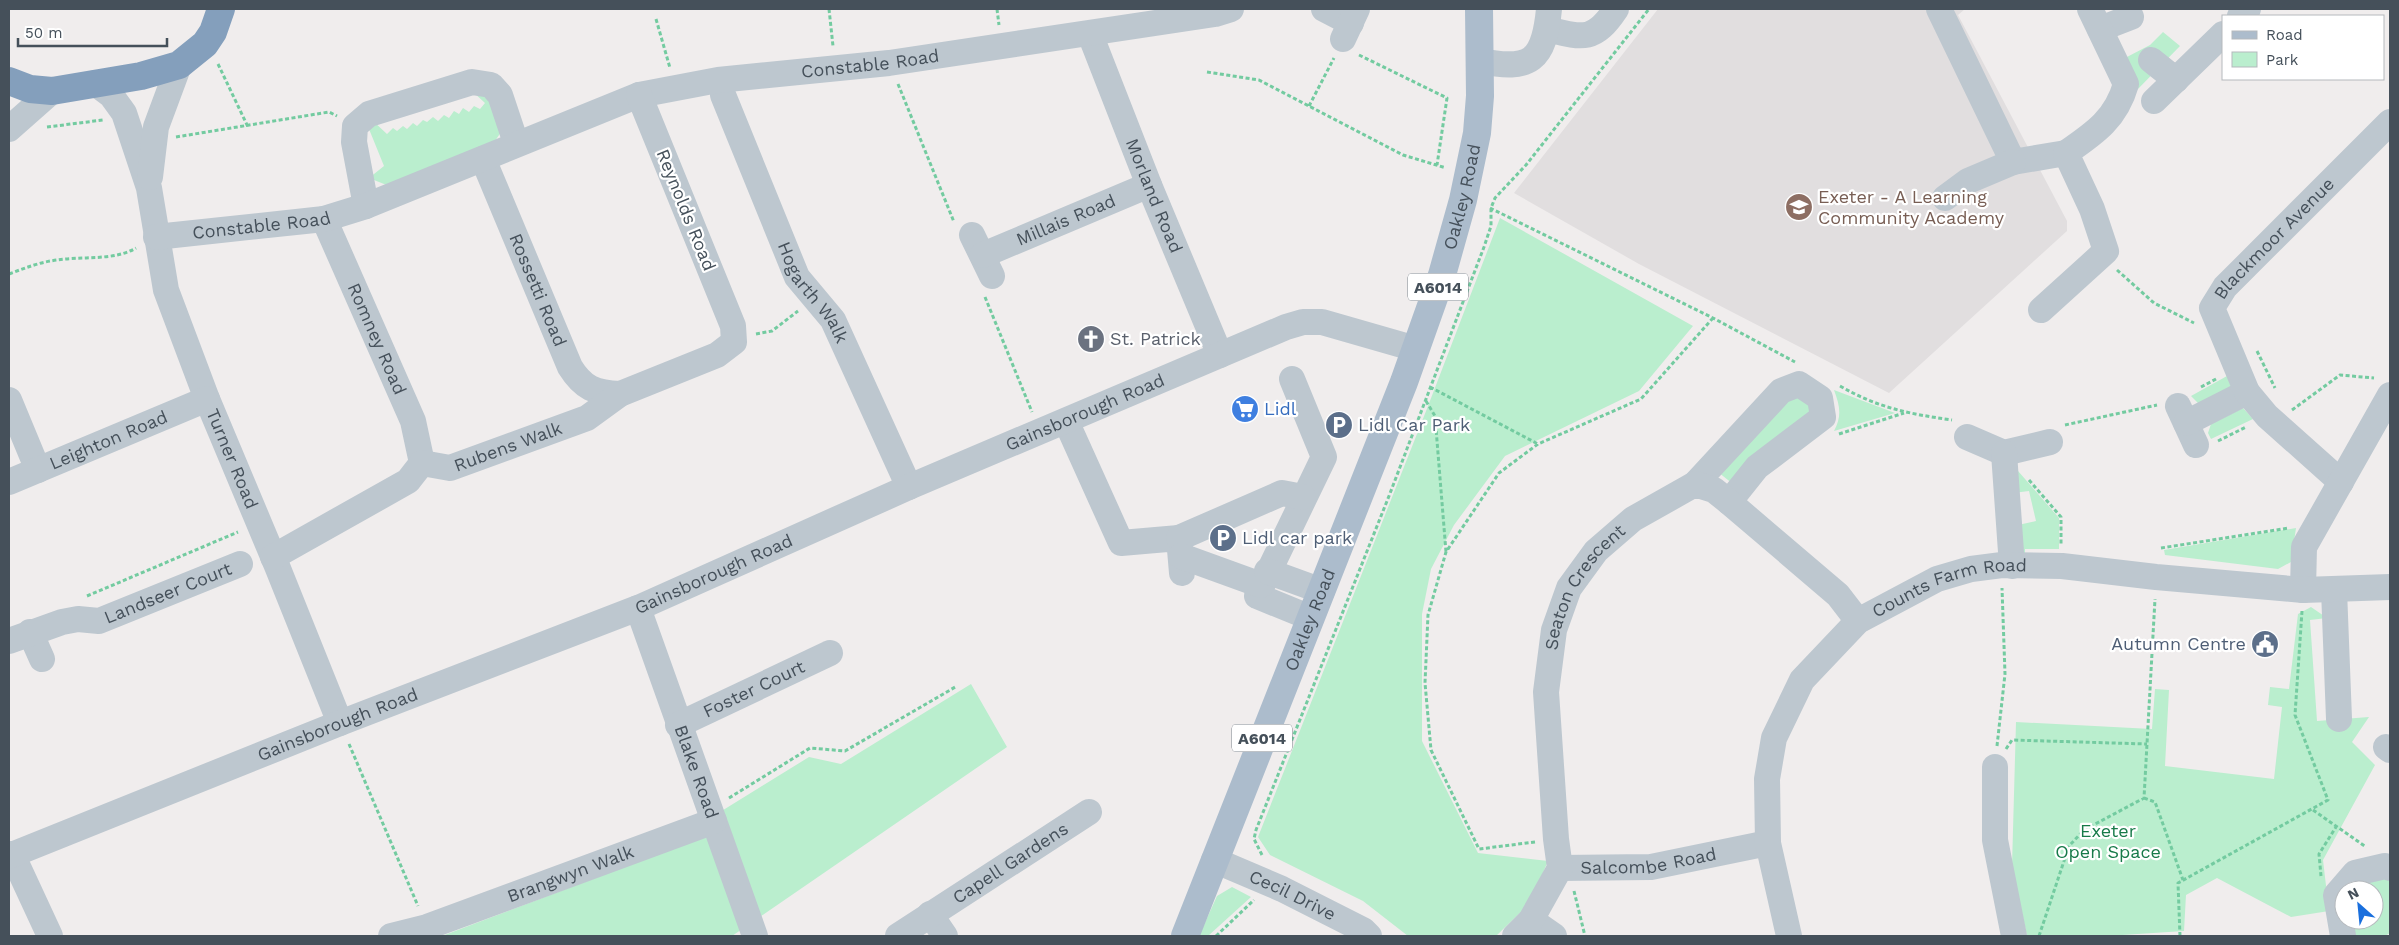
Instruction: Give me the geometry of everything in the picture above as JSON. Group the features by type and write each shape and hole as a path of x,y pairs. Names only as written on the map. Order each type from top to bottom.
{"highway":[{"path":"9,81 30,89 52,91 141,76 179,65 205,44 224,11"}],"main road":[{"name":"Oakley Road","path":"1185,936 1416,350 1442,275 1463,200 1477,133 1480,61 1479,9"}],"street":[{"name":"Constable Road","path":"156,237 324,219 366,206 483,159 516,143 639,95 718,80 889,64 1215,14 1231,9"},
{"path":"1324,9 1348,29"},
{"path":"1480,61 1509,66 1524,63 1537,54 1546,37 1548,19 1575,36 1589,35 1604,26 1616,9"},
{"path":"1940,9 2014,162"},
{"path":"1945,198 1968,181 2014,162 2066,153 2090,137 2109,118 2120,103 2126,84 2095,19 2131,17"},
{"name":"Morland Road","path":"1090,34 1149,185 1220,355"},
{"path":"2154,101 2222,35"},
{"path":"2152,60 2176,80"},
{"name":"Turner Road","path":"149,188 156,127 179,65"},
{"path":"366,206 354,142 355,126 369,114 472,82 491,86 500,95 516,143"},
{"name":"Turner Road","path":"95,83 112,95 124,113 149,188 166,290 207,399 340,723"},
{"path":"9,129 52,91"},
{"name":"Reynolds Road","path":"639,95 734,332"},
{"name":"Hogarth Walk","path":"723,95 746,123 797,277 833,320 909,487"},
{"name":"Blackmoor Avenue","path":"2341,482 2267,416 2247,392 2212,308 2225,287 2390,122"},
{"path":"2041,310 2106,251 2092,209 2066,153"},
{"name":"Rossetti Road","path":"483,159 570,367 579,382 602,393 620,394"},
{"name":"Millais Road","path":"982,255 1149,185"},
{"name":"Romney Road","path":"324,219 413,421 422,463"},
{"name":"Gainsborough Road","path":"10,855 340,723 638,608 909,487 1286,327 1303,322 1322,322 1416,350"},
{"name":"Rubens Walk","path":"422,463 450,468 587,418 620,394 717,355 734,342 734,332"},
{"path":"1262,584 1303,496 1324,457 1292,380"},
{"name":"Seaton Crescent","path":"1565,868 1556,839 1546,692 1554,630 1569,588 1596,551 1633,519 1695,484 1781,391 1799,384 1820,398 1823,417 1756,467 1729,502"},
{"path":"2303,590 2304,547 2341,482 2384,387"},
{"path":"2184,414 2247,392"},
{"name":"Leighton Road","path":"9,482 207,399"},
{"path":"9,400 38,470"},
{"path":"1066,421 1121,542 1180,556 1262,584 1322,591"},
{"path":"1961,429 2005,459"},
{"path":"2005,459 2057,433"},
{"path":"2005,459 2007,565"},
{"path":"273,557 408,481 422,463"},
{"path":"1695,484 1714,490 1729,502 1838,596 1858,621"},
{"path":"1180,556 1282,493 1303,496"},
{"name":"Landseer Court","path":"20,636 78,619 99,620 210,558 240,564"},
{"name":"Counts Farm Road","path":"1789,936 1768,843 1767,779 1774,738 1802,680 1858,621 1937,579 1971,569 2007,565 2062,566 2156,577 2303,590 2390,587"},
{"path":"1262,584 1311,618"},
{"path":"2334,590 2339,719"},
{"name":"Blake Road","path":"638,608 678,725 755,936"},
{"path":"20,636 42,659"},
{"name":"Foster Court","path":"678,725 830,653"},
{"path":"1995,767 1995,840 2014,936"},
{"name":"Capell Gardens","path":"898,936 1089,812"},
{"name":"Brangwyn Walk","path":"391,936 428,927 712,815"},
{"name":"Salcombe Road","path":"1565,868 1651,868 1768,843"},
{"path":"10,855 50,936"},
{"name":"Cecil Drive","path":"1214,860 1282,889 1363,930 1369,936"},
{"path":"2348,880 2354,873 2388,867"},
{"path":"1554,936 1523,928 1565,868"},
{"path":"930,914 945,936"}],"path":[{"path":"829,9 835,69"},
{"path":"1263,857 1254,839 1256,830 1280,775 1309,694 1426,401 1491,226 1491,208 1495,198 1526,164 1648,9"},
{"path":"656,19 676,88"},
{"path":"1309,106 1348,29 1447,98 1437,165"},
{"path":"216,61 248,127"},
{"path":"1207,72 1259,80 1403,155 1449,169"},
{"path":"173,137 248,127 329,112 355,126"},
{"path":"39,128 111,118"},
{"path":"1491,208 1713,318 1798,363"},
{"path":"9,274 31,266 57,260 126,254 156,237"},
{"path":"2100,256 2154,303 2197,324 2219,328"},
{"path":"734,332 772,331 815,299"},
{"path":"1556,839 1480,849 1431,750 1425,683 1428,615 1446,552 1499,473 1538,444 1641,399 1713,318"},
{"path":"2057,433 2184,414 2236,368"},
{"path":"2294,441 2296,432 2288,413 2340,375 2384,387"},
{"path":"1832,382 1864,400 1961,429"},
{"path":"1430,387 1538,444"},
{"path":"1426,401 1434,416 1446,552"},
{"path":"1832,436 1905,413"},
{"path":"2184,414 2198,450 2267,416"},
{"path":"2005,459 2020,470 2061,517 2062,566"},
{"path":"78,600 210,558 259,522"},
{"path":"2161,548 2297,526 2311,532"},
{"path":"1995,767 2005,674 2007,565"},
{"path":"2144,798 2156,577"},
{"path":"2180,936 2178,883 2328,800 2295,715 2303,590"},
{"path":"712,815 810,748 845,751 957,686"},
{"path":"340,723 428,927"},
{"path":"1995,767 2012,740 2148,744"},
{"path":"2039,936 2068,846 2084,830 2144,798 2155,802 2183,880"},
{"path":"2313,810 2377,854 2388,867"},
{"path":"2334,894 2323,887 2319,854 2336,827"},
{"path":"1565,868 1585,936"},
{"path":"1216,936 1255,899"}],"shaded area":[{"name":"Exeter - A Learning Community Academy","path":"1658,9 1965,9 1958,15 2067,221 2067,231 1889,393 1639,264 1514,193"}],"green space":[{"path":"2163,32 2180,46 2136,91 2125,58 2150,45"},
{"path":"472,91 489,95 501,132 495,141 389,186 369,178 384,166 369,129 373,121 387,134 393,128 397,131 403,126 407,129 413,123 417,126 423,120 427,122 433,117 438,121 444,115 449,118 454,111 459,114 463,108 469,112 474,106 480,109 485,103"},
{"path":"1500,218 1693,326 1639,391 1505,456 1454,525 1431,569 1422,614 1422,741 1478,853 1548,861 1530,903 1496,936 1408,936 1363,901 1270,855 1258,837"},
{"path":"2227,376 2233,391 2200,405 2191,396"},
{"path":"1834,390 1895,413 1834,431 1839,411"},
{"path":"1785,398 1809,398 1810,413 1733,484 1718,472"},
{"path":"2243,408 2253,419 2211,439 2208,433 2211,424"},
{"path":"2018,471 2059,518 2059,549 2025,549 2025,557 2018,525 2036,521 2029,491 2013,493"},
{"path":"2296,528 2291,562 2278,569 2165,555 2164,550"},
{"name":"Exeter Open Space","path":"2311,607 2327,618 2310,620 2317,721 2369,717 2352,742 2375,765 2323,860 2329,911 2291,917 2217,878 2186,895 2184,931 2107,936 2027,936 2012,866 2016,722 2152,729 2155,689 2169,690 2165,766 2274,779 2282,707 2268,705 2270,687 2289,689 2298,614"},
{"path":"971,684 1007,747 732,936 442,936 725,829 720,812 809,757 841,764"},
{"path":"2380,877 2390,877 2390,933 2385,936 2348,936 2347,930 2384,930 2384,880 2373,880"},
{"path":"1232,887 1251,897 1208,936 1199,936 1217,896"}],"place":[{"name":"Exeter - A Learning Community Academy","path":"1799,207"},
{"name":"St. Patrick","path":"1091,339"},
{"name":"Lidl","path":"1245,409"},
{"name":"Lidl Car Park","path":"1339,425"},
{"name":"Lidl car park","path":"1223,538"},
{"name":"Autumn Centre","path":"2265,644"}]}
